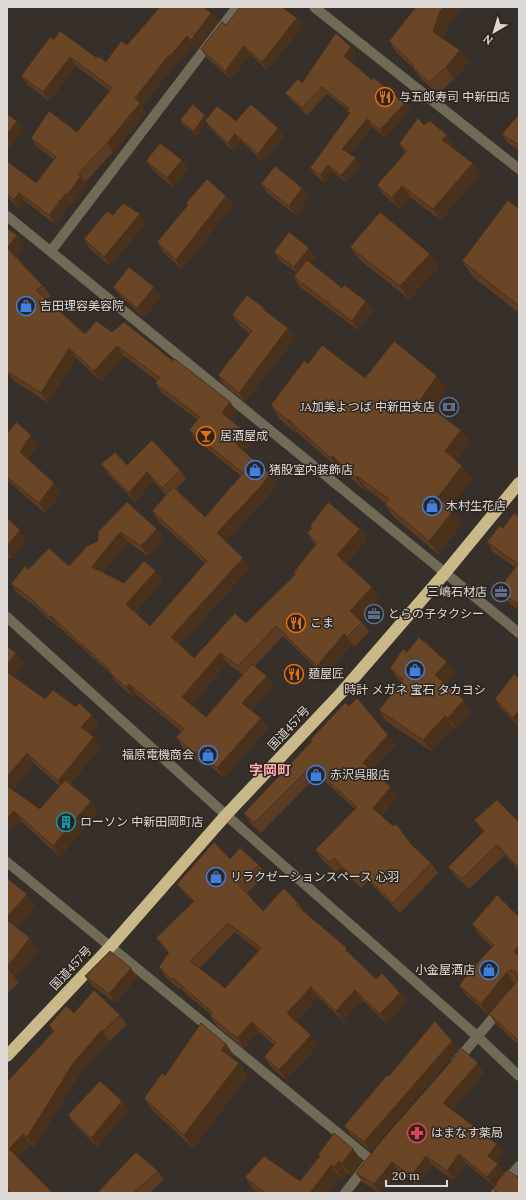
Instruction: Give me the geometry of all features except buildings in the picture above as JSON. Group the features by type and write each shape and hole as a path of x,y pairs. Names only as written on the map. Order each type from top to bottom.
{"highway":[{"name":"国道457号","path":"7,1056 110,947 226,815 341,693 445,573 519,483"}],"street":[{"path":"51,251 237,7"},
{"path":"314,7 519,169"},
{"path":"7,216 519,633"},
{"path":"7,616 226,815 478,1037 519,1076"},
{"path":"7,862 371,1160"},
{"path":"451,1067 519,987"},
{"path":"345,1193 379,1150"},
{"path":"496,1193 519,1166"}],"place":[{"name":"与五郎寿司 中新田店","path":"385,97"},
{"name":"吉田理容美容院","path":"26,306"},
{"name":"JA加美よつば 中新田支店","path":"449,407"},
{"name":"居酒屋成","path":"206,436"},
{"name":"猪股室内装飾店","path":"255,470"},
{"name":"木村生花店","path":"432,506"},
{"name":"三嶋石材店","path":"501,592"},
{"name":"とらの子タクシー","path":"374,614"},
{"name":"こま","path":"296,623"},
{"name":"時計 メガネ 宝石 タカヨシ","path":"415,670"},
{"name":"麺屋匠","path":"294,674"},
{"name":"福原電機商会","path":"208,755"},
{"name":"赤沢呉服店","path":"316,775"},
{"name":"ローソン 中新田岡町店","path":"66,822"},
{"name":"リラクゼーションスペース 心羽","path":"216,877"},
{"name":"小金屋酒店","path":"489,970"},
{"name":"はまなす薬局","path":"417,1133"}],"district":[{"name":"字岡町","path":"270,770"}]}
